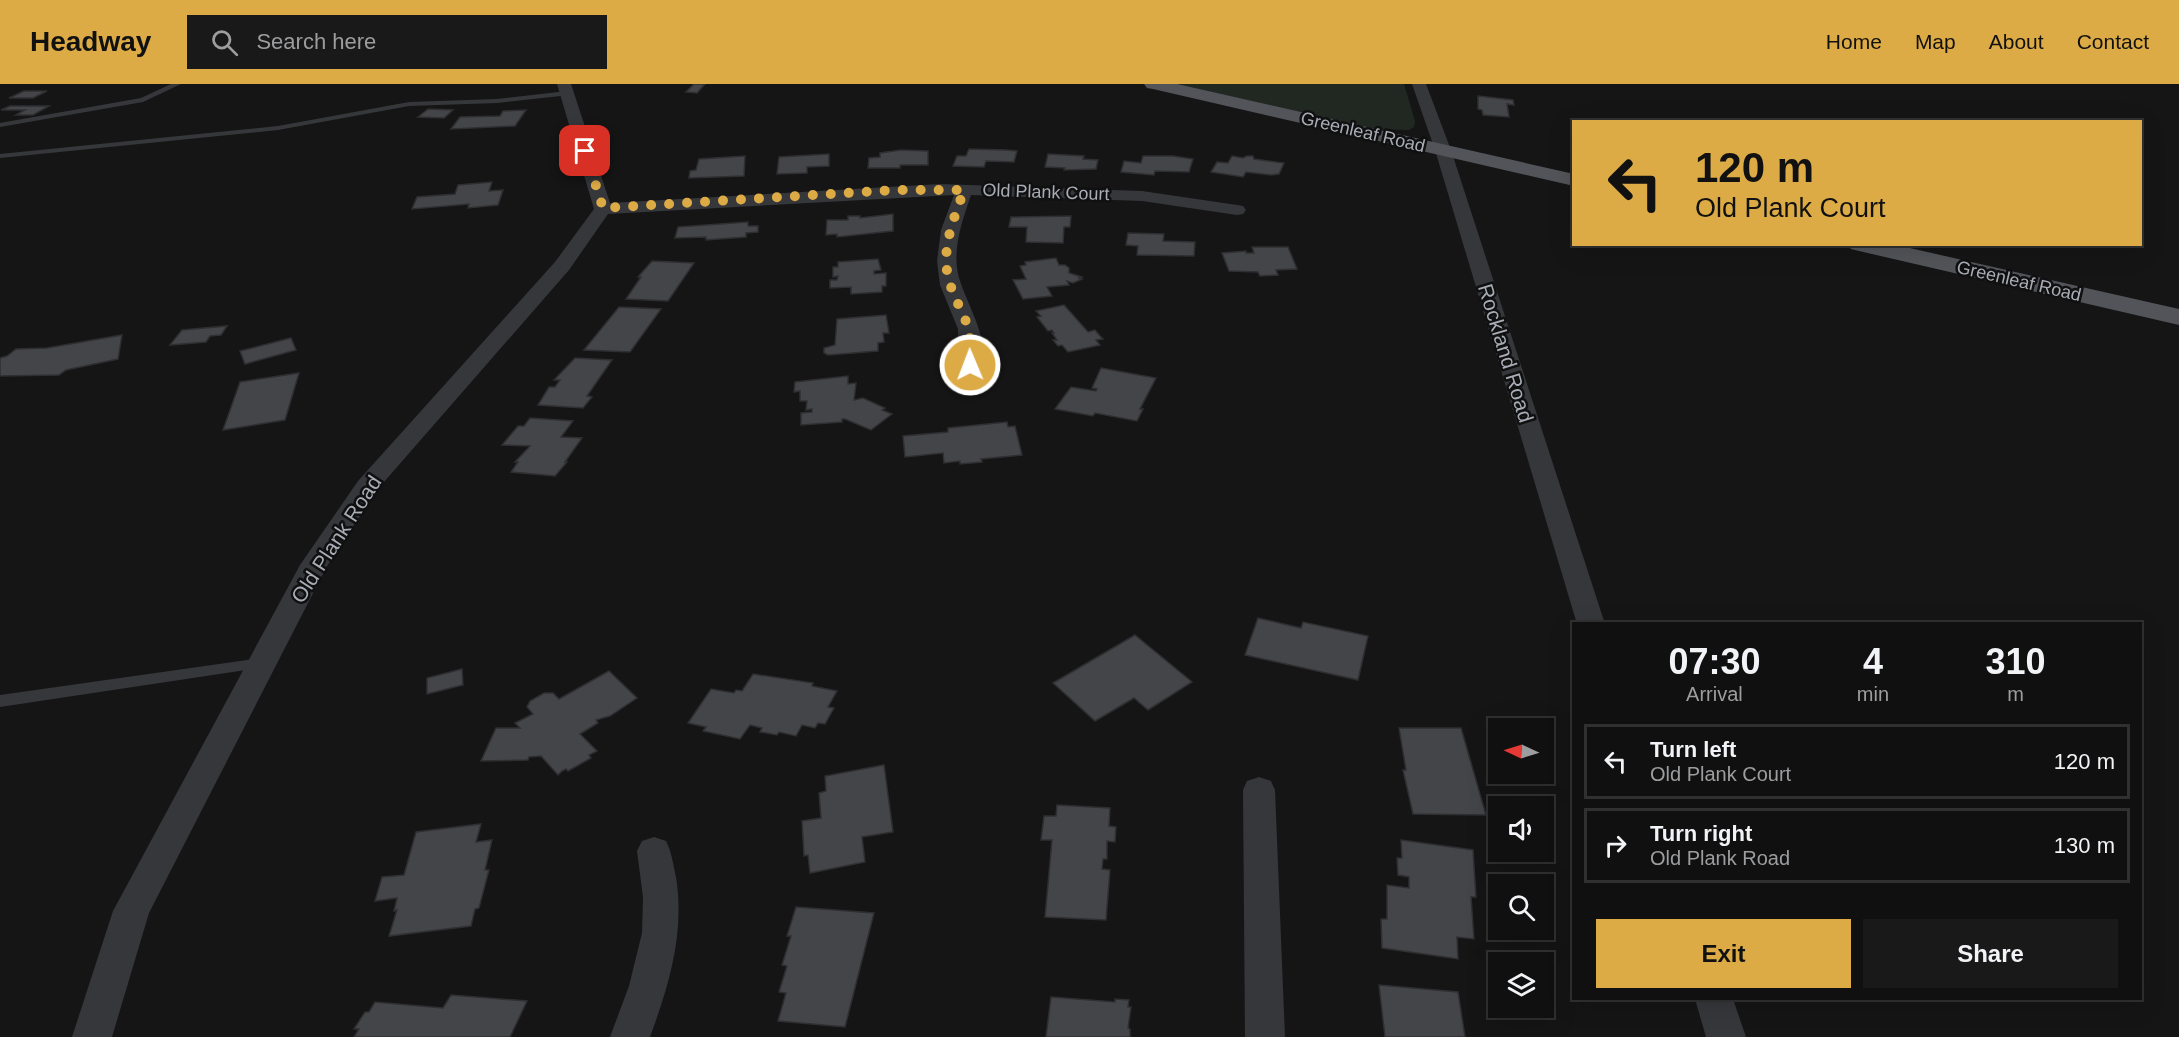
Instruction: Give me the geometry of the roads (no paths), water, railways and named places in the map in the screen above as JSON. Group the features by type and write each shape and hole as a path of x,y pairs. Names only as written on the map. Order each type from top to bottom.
{"main road":[{"name":"Greenleaf Road","path":"1153,84 1572,180"},
{"name":"Greenleaf Road","path":"1867,246 2179,317"}],"street":[{"name":"Rockland Road","path":"1419,84 1443,150 1589,622"},
{"path":"565,89 603,208"},
{"name":"Old Plank Court","path":"603,208 895,190 964,190 1142,196 1237,210"},
{"path":"964,190 947,244 947,270 952,293 966,323 971,341 970,365"},
{"name":"Old Plank Road","path":"92,1037 131,911 314,565 367,486 562,266 603,208"},
{"path":"1259,790 1264,1037"},
{"path":"630,1037 647,993 659,938 661,899 654,851"},
{"path":"1714,1000 1726,1037"}],"lane":[{"path":"0,125 120,106 143,100 177,84"},
{"path":"0,156 278,128 409,104 497,100 565,89"},
{"path":"0,700 261,663"}]}
